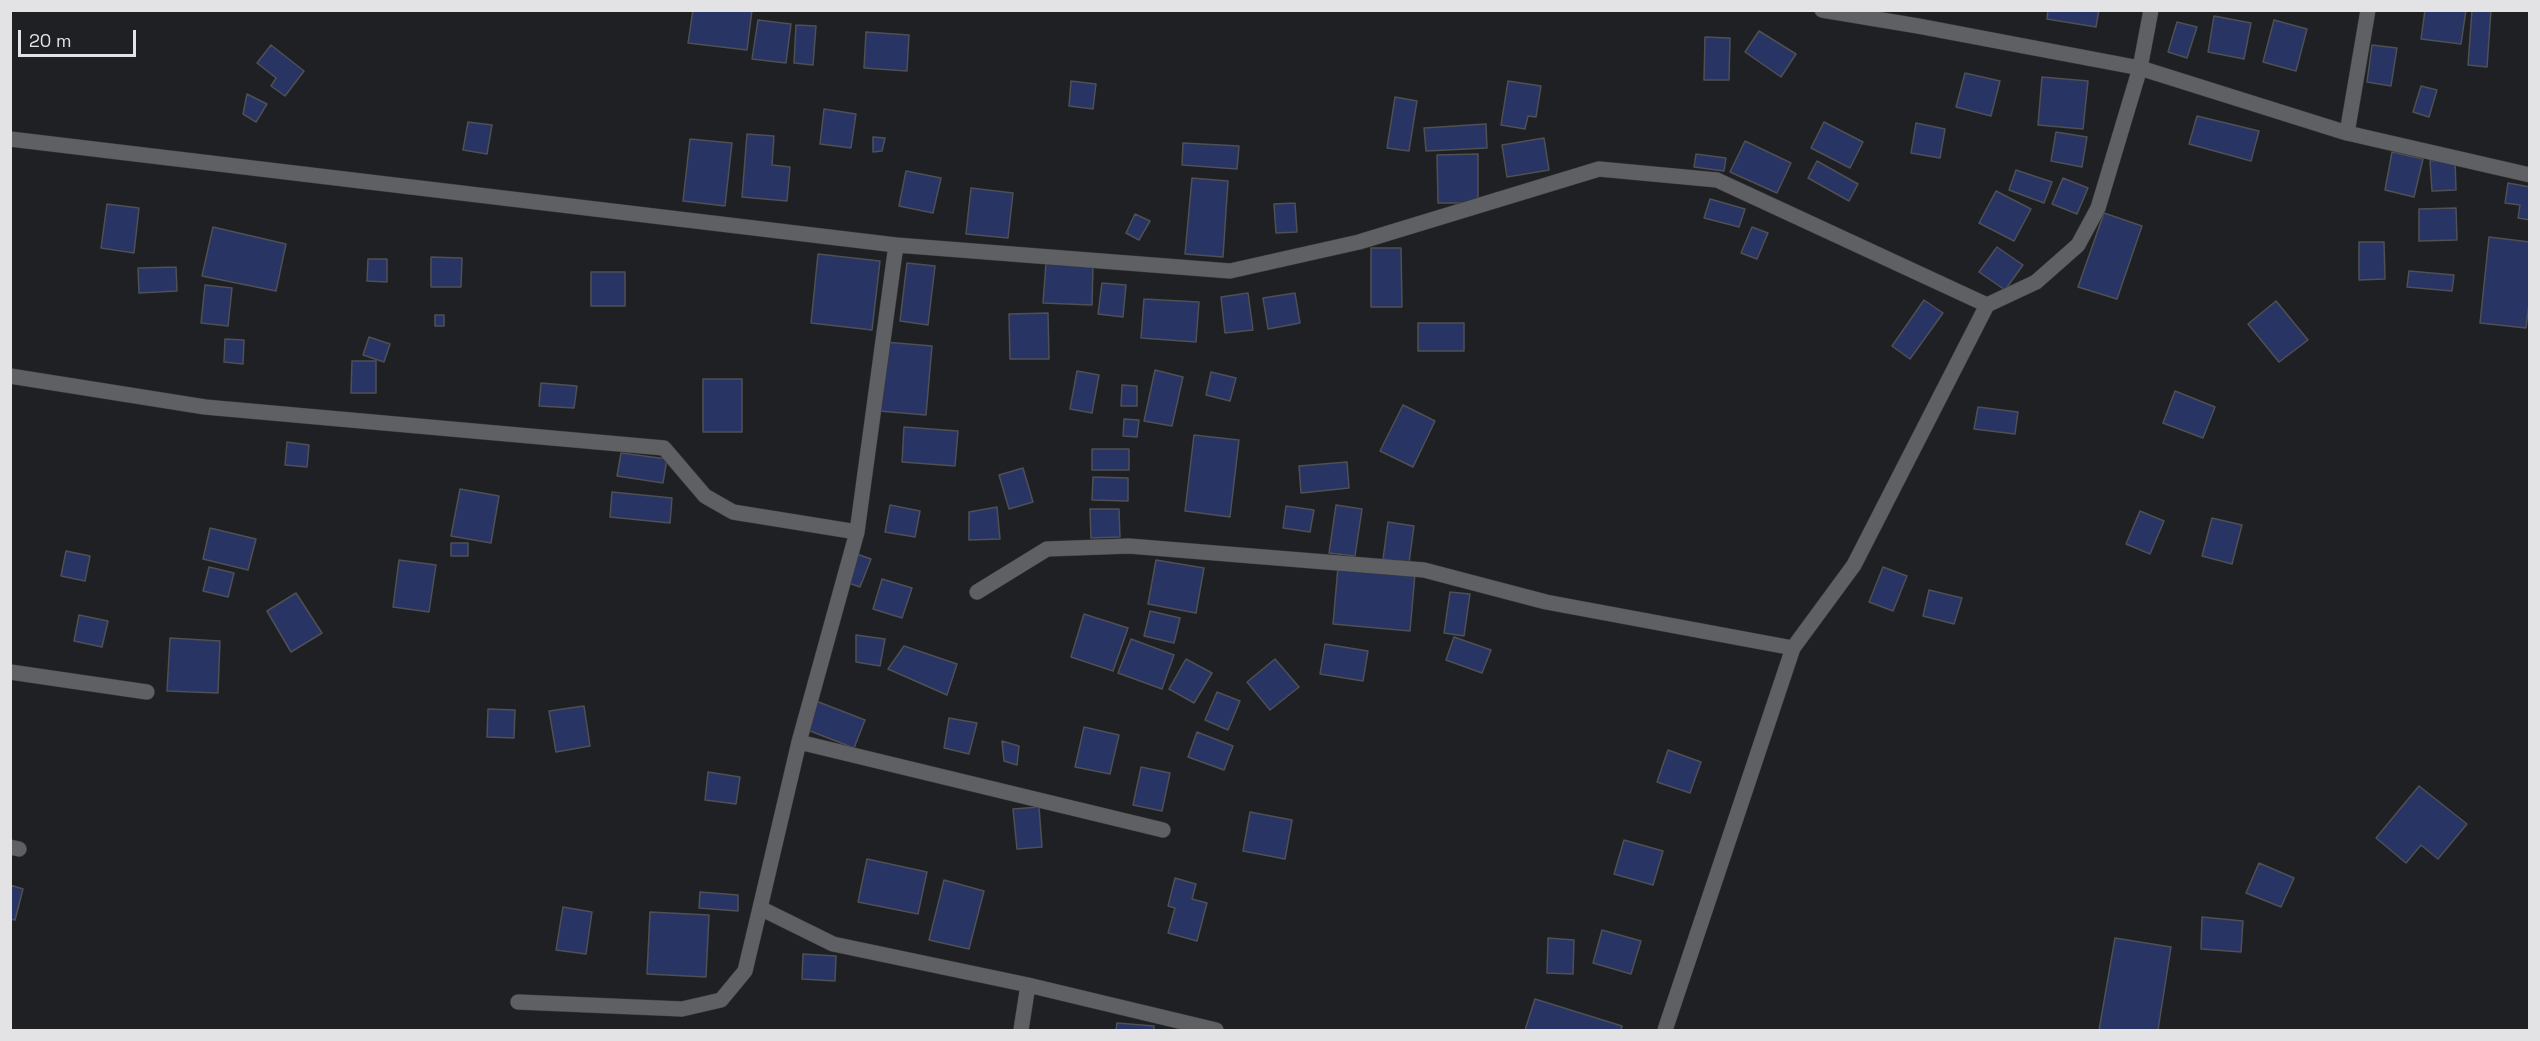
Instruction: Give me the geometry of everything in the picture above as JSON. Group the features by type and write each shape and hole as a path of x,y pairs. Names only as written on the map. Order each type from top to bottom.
{"street":[{"path":"1822,10 1919,18 2140,68 2347,133 2529,175"},
{"path":"1665,1030 1793,648 1854,565 1987,305 2037,282 2078,245 2098,208 2140,68 2151,10"},
{"path":"2347,133 2368,10"},
{"path":"10,139 896,245 1230,271 1359,242 1599,169 1717,180 1987,305"},
{"path":"518,1002 682,1009 721,1000 745,971 799,742 857,532 896,245"},
{"path":"10,376 205,407 664,448 705,496 733,512 857,532"},
{"path":"977,592 1047,549 1129,546 1424,570 1546,602 1793,648"},
{"path":"10,672 147,692"},
{"path":"799,742 1162,830"},
{"path":"760,908 832,944 1028,985 1216,1030"},
{"path":"1021,1030 1028,985"}],"building":[{"path":"693,10 752,10 747,50 688,43"},
{"path":"2048,10 2099,10 2096,27 2047,19"},
{"path":"2425,10 2466,10 2461,44 2421,39"},
{"path":"2472,10 2491,10 2487,67 2468,65"},
{"path":"2214,16 2251,23 2244,59 2208,52"},
{"path":"758,20 791,24 786,63 752,59"},
{"path":"2274,20 2307,29 2296,71 2263,62"},
{"path":"2177,22 2197,27 2187,58 2168,52"},
{"path":"796,25 816,26 813,65 794,63"},
{"path":"1759,31 1796,54 1781,77 1745,52"},
{"path":"866,32 909,35 907,71 864,68"},
{"path":"1705,37 1730,38 1729,80 1704,80"},
{"path":"271,45 304,71 285,96 271,86 276,78 257,63"},
{"path":"2372,45 2397,48 2391,86 2367,82"},
{"path":"1965,73 2000,81 1991,116 1956,107"},
{"path":"2042,77 2088,81 2083,129 2038,125"},
{"path":"1071,81 1096,84 1093,109 1069,106"},
{"path":"1508,81 1541,86 1536,117 1528,116 1525,129 1501,125"},
{"path":"2421,86 2437,90 2429,117 2413,112"},
{"path":"247,94 267,104 256,122 243,114"},
{"path":"1395,97 1417,101 1409,151 1387,148"},
{"path":"824,109 856,114 851,148 820,144"},
{"path":"2197,116 2259,131 2251,161 2189,144"},
{"path":"468,122 492,125 487,154 463,150"},
{"path":"1824,122 1863,142 1850,168 1811,148"},
{"path":"1916,123 1945,129 1940,158 1911,153"},
{"path":"1486,124 1487,148 1426,151 1424,128"},
{"path":"2056,132 2087,137 2082,167 2051,161"},
{"path":"747,134 774,136 772,165 790,167 787,201 742,197"},
{"path":"873,137 885,138 882,151 873,152"},
{"path":"1544,138 1549,170 1507,177 1502,145"},
{"path":"690,139 732,143 725,206 683,201"},
{"path":"1745,141 1791,163 1777,193 1730,172"},
{"path":"1183,143 1239,146 1237,169 1182,165"},
{"path":"2392,152 2423,159 2414,197 2385,190"},
{"path":"1478,154 1478,203 1438,203 1437,155"},
{"path":"1696,154 1726,158 1724,171 1694,167"},
{"path":"2455,159 2456,190 2432,191 2430,161"},
{"path":"1817,161 1858,184 1849,201 1808,178"},
{"path":"2016,170 2052,182 2044,203 2009,190"},
{"path":"906,171 941,178 933,213 899,206"},
{"path":"1192,178 1228,181 1223,257 1185,254"},
{"path":"2063,178 2088,188 2077,214 2052,204"},
{"path":"2508,183 2530,187 2530,220 2518,218 2520,205 2505,203"},
{"path":"971,188 1013,193 1008,238 966,234"},
{"path":"1996,191 2031,209 2014,241 1979,223"},
{"path":"1710,199 1745,209 1739,227 1704,218"},
{"path":"1295,203 1297,232 1276,233 1274,204"},
{"path":"107,204 139,208 134,253 101,248"},
{"path":"2456,208 2457,240 2419,241 2419,209"},
{"path":"2104,213 2142,226 2117,299 2078,287"},
{"path":"1135,214 1150,221 1139,240 1126,233"},
{"path":"213,227 286,244 276,291 202,276"},
{"path":"1752,227 1768,233 1757,259 1741,253"},
{"path":"2489,237 2530,242 2530,295 2526,328 2480,323"},
{"path":"2359,242 2384,242 2385,279 2359,280"},
{"path":"1997,247 2023,265 2005,290 1979,272"},
{"path":"1371,248 1401,248 1402,307 1371,307"},
{"path":"818,254 880,261 872,330 811,323"},
{"path":"431,257 462,258 461,287 431,287"},
{"path":"368,259 387,259 387,282 367,281"},
{"path":"907,263 935,266 928,325 900,321"},
{"path":"1046,263 1093,266 1092,305 1043,303"},
{"path":"176,267 177,291 139,293 138,268"},
{"path":"2409,271 2454,275 2452,291 2407,287"},
{"path":"591,272 625,272 625,306 591,306"},
{"path":"1102,283 1126,285 1123,317 1098,314"},
{"path":"205,285 232,288 228,326 201,323"},
{"path":"1248,293 1253,330 1225,333 1221,297"},
{"path":"1295,293 1300,323 1268,329 1263,298"},
{"path":"1144,299 1199,302 1196,342 1141,338"},
{"path":"1924,300 1943,313 1910,359 1892,346"},
{"path":"2276,301 2308,340 2279,362 2248,324"},
{"path":"1048,313 1049,359 1010,359 1009,314"},
{"path":"435,315 444,315 444,326 435,326"},
{"path":"1418,323 1464,323 1464,351 1418,351"},
{"path":"369,337 390,344 384,362 363,355"},
{"path":"225,339 244,340 243,364 224,362"},
{"path":"885,342 932,346 926,415 879,411"},
{"path":"352,361 376,361 376,393 351,393"},
{"path":"1155,370 1183,377 1172,426 1144,421"},
{"path":"1077,371 1099,375 1092,413 1070,409"},
{"path":"1211,372 1236,378 1230,401 1206,395"},
{"path":"703,379 742,379 742,432 703,432"},
{"path":"541,383 577,386 574,408 539,406"},
{"path":"1122,385 1137,386 1137,406 1121,406"},
{"path":"2175,391 2215,407 2203,438 2163,423"},
{"path":"1403,405 1435,421 1413,467 1380,451"},
{"path":"1978,407 2018,412 2015,434 1974,429"},
{"path":"1124,419 1139,420 1137,437 1123,436"},
{"path":"904,427 958,431 955,466 902,462"},
{"path":"1194,435 1239,440 1230,517 1185,511"},
{"path":"287,442 309,445 307,467 285,465"},
{"path":"1092,449 1129,449 1129,470 1092,470"},
{"path":"621,453 667,459 663,483 617,476"},
{"path":"1347,462 1349,488 1301,493 1299,466"},
{"path":"1023,468 1033,502 1009,509 999,475"},
{"path":"1093,477 1128,478 1128,501 1092,500"},
{"path":"460,489 499,496 491,543 451,536"},
{"path":"612,492 672,498 670,523 610,517"},
{"path":"890,505 920,511 915,537 885,532"},
{"path":"1336,505 1362,509 1355,556 1329,553"},
{"path":"1286,506 1314,510 1310,532 1283,528"},
{"path":"997,507 1000,539 969,540 969,512"},
{"path":"1090,509 1119,509 1120,537 1091,538"},
{"path":"2140,511 2164,521 2150,554 2126,544"},
{"path":"2212,518 2242,525 2232,564 2202,556"},
{"path":"1388,522 1414,526 1409,563 1383,559"},
{"path":"210,528 256,539 248,570 203,559"},
{"path":"451,543 468,543 468,556 451,556"},
{"path":"66,551 90,556 85,581 61,576"},
{"path":"854,553 871,559 860,587 843,581"},
{"path":"399,560 436,565 429,612 393,607"},
{"path":"1156,560 1204,568 1196,613 1148,604"},
{"path":"209,567 234,573 228,597 203,591"},
{"path":"1338,567 1415,574 1410,631 1333,624"},
{"path":"1883,567 1907,576 1893,611 1869,602"},
{"path":"882,579 912,588 902,618 873,609"},
{"path":"1929,590 1962,598 1954,624 1923,616"},
{"path":"1450,592 1470,594 1464,636 1444,633"},
{"path":"296,593 322,633 291,652 267,611"},
{"path":"1150,611 1180,618 1174,643 1144,636"},
{"path":"1084,614 1128,628 1113,671 1071,657"},
{"path":"79,615 108,621 102,647 74,641"},
{"path":"856,635 885,639 880,666 856,662"},
{"path":"1454,637 1491,650 1482,673 1446,660"},
{"path":"170,638 220,641 218,693 167,691"},
{"path":"1131,639 1174,655 1162,689 1118,673"},
{"path":"1325,644 1368,651 1363,681 1320,674"},
{"path":"904,646 957,664 947,695 888,669"},
{"path":"1186,659 1212,673 1194,703 1169,689"},
{"path":"1275,659 1299,687 1270,710 1247,682"},
{"path":"1217,692 1240,701 1228,730 1205,720"},
{"path":"816,701 865,720 854,748 805,729"},
{"path":"584,706 590,746 556,752 549,711"},
{"path":"488,709 515,710 514,738 487,737"},
{"path":"949,718 977,723 969,754 944,748"},
{"path":"1084,727 1119,735 1110,774 1075,767"},
{"path":"1197,732 1233,746 1224,770 1188,757"},
{"path":"1002,741 1019,746 1017,765 1004,761"},
{"path":"1668,750 1701,762 1690,793 1657,782"},
{"path":"1141,767 1170,773 1162,811 1133,805"},
{"path":"708,772 740,777 736,804 705,800"},
{"path":"2419,786 2467,824 2438,859 2421,845 2406,863 2376,838"},
{"path":"1039,807 1042,847 1017,849 1013,809"},
{"path":"1250,812 1292,820 1285,859 1243,851"},
{"path":"1624,840 1663,851 1653,885 1614,874"},
{"path":"867,859 927,872 918,914 858,902"},
{"path":"2259,863 2294,878 2281,907 2246,893"},
{"path":"1175,878 1196,884 1192,899 1207,903 1197,941 1168,933 1175,908 1168,906"},
{"path":"944,880 984,891 969,949 929,940"},
{"path":"10,885 23,889 15,920 10,919"},
{"path":"700,892 738,895 738,911 699,908"},
{"path":"563,907 592,912 586,954 556,950"},
{"path":"650,912 709,915 706,977 647,974"},
{"path":"2202,917 2243,921 2241,952 2201,949"},
{"path":"1602,930 1641,941 1631,974 1593,963"},
{"path":"1548,938 1574,940 1573,974 1547,973"},
{"path":"2115,938 2171,947 2158,1030 2099,1030"},
{"path":"803,954 836,956 835,981 802,979"},
{"path":"1535,999 1622,1026 1621,1030 1525,1030"},
{"path":"1117,1023 1154,1026 1154,1030 1116,1030"}]}
